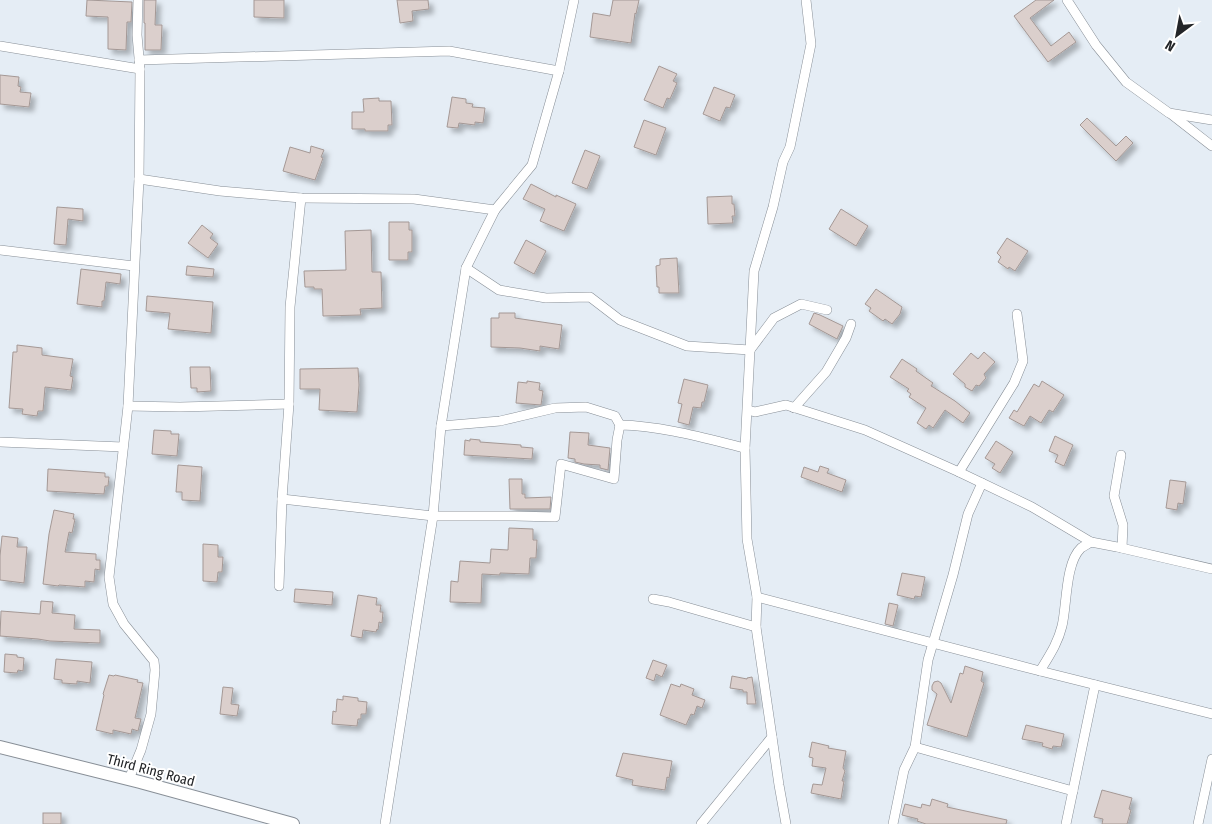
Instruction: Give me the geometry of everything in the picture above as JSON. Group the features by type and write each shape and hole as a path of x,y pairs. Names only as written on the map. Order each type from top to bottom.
{"street":[{"path":"129,779 141,750 151,714 155,670 154,660 124,624 113,604 109,577 128,406 139,179 140,64 138,0"},
{"path":"385,824 433,516 441,426 466,268 495,210 532,165 559,71 574,0"},
{"path":"786,824 756,627 756,598 747,538 745,448 754,271 773,207 783,162 790,147 811,44 806,0"},
{"path":"1067,0 1096,45 1126,82 1212,146"},
{"path":"0,46 140,64 449,51 559,71"},
{"path":"1169,113 1212,120"},
{"path":"139,179 220,191 301,198 414,199 495,210"},
{"path":"279,586 282,499 289,404 290,307 301,198"},
{"path":"0,250 134,266"},
{"path":"466,268 499,290 546,298 590,297 620,320 686,346 750,350"},
{"path":"750,350 774,318 801,304 827,310"},
{"path":"959,472 1014,383 1023,361 1017,314"},
{"path":"794,408 826,372 846,338 851,324"},
{"path":"128,406 289,404"},
{"path":"748,410 755,412 786,405 865,430 982,482 1032,507 1091,542 1212,570"},
{"path":"282,499 433,516 555,517 560,464 614,479 620,425 615,416 586,407 555,408 500,420 441,426"},
{"path":"620,425 632,425 675,432 745,448"},
{"path":"0,442 123,447"},
{"path":"1121,455 1114,496 1123,525 1122,548"},
{"path":"893,824 904,770 915,747 928,660 953,575 968,514 982,482"},
{"path":"1040,671 1057,642 1063,624 1069,578 1075,556 1081,548 1091,542"},
{"path":"756,598 1212,714"},
{"path":"653,599 756,627"},
{"path":"1066,824 1095,685"},
{"path":"701,824 772,738"},
{"name":"Third Ring Road","path":"0,747 129,779 285,823"},
{"path":"915,747 1073,791"},
{"path":"1198,824 1212,759"}],"building":[{"path":"87,0 132,2 131,22 127,22 126,50 108,49 108,17 86,16"},
{"path":"144,0 156,0 155,25 162,25 161,50 145,50"},
{"path":"254,0 284,0 284,18 254,17"},
{"path":"397,0 428,0 429,9 412,11 413,21 400,23"},
{"path":"613,0 639,0 635,13 631,43 590,37 593,13 610,16"},
{"path":"1036,0 1054,0 1030,18 1051,46 1069,32 1076,42 1048,62 1014,16"},
{"path":"659,66 677,74 673,81 677,83 670,99 667,98 663,108 644,100"},
{"path":"0,75 19,77 18,86 21,87 20,92 31,93 29,107 0,104"},
{"path":"714,87 735,95 730,108 726,107 720,121 703,114"},
{"path":"452,97 466,99 466,103 473,104 472,107 485,108 483,123 475,122 475,125 459,123 458,128 447,127"},
{"path":"379,98 379,101 391,101 392,125 388,125 388,131 352,129 352,112 364,112 363,99"},
{"path":"1087,118 1116,146 1126,136 1133,143 1116,161 1080,125"},
{"path":"644,120 666,128 656,155 634,147"},
{"path":"311,146 324,150 315,180 283,171 290,147 310,153"},
{"path":"585,150 600,156 587,189 572,183"},
{"path":"531,184 556,197 556,195 576,204 564,231 540,221 545,209 523,199"},
{"path":"732,196 735,216 732,216 733,223 708,224 707,197"},
{"path":"57,207 83,209 83,221 68,219 66,245 54,244"},
{"path":"841,209 868,226 856,246 829,229"},
{"path":"389,222 409,222 409,230 412,230 412,252 408,252 408,260 389,260"},
{"path":"202,225 213,234 210,238 218,244 208,258 188,243"},
{"path":"371,230 372,272 381,272 382,308 360,309 361,315 323,316 322,289 305,287 304,271 346,270 345,231"},
{"path":"1007,238 1028,251 1015,271 1009,267 1008,269 998,262 1001,257 997,253"},
{"path":"526,240 546,251 534,274 514,263"},
{"path":"677,258 679,293 659,293 656,266 660,265 660,259"},
{"path":"187,266 214,269 213,277 186,275"},
{"path":"81,269 121,274 120,284 106,282 102,307 77,304"},
{"path":"876,289 902,307 900,314 892,324 885,319 883,321 869,311 871,308 865,304"},
{"path":"147,296 213,302 211,333 168,329 170,313 146,311"},
{"path":"499,313 515,313 515,318 562,325 559,349 540,346 540,351 491,347 491,318 499,318"},
{"path":"814,313 843,326 837,339 809,324"},
{"path":"17,345 42,348 42,355 73,359 70,376 73,377 71,390 45,387 43,411 38,411 37,416 22,414 23,409 9,408 13,352 17,352"},
{"path":"984,352 995,362 984,374 986,378 979,386 976,385 972,391 965,387 965,384 953,374 971,353 978,359"},
{"path":"902,359 933,383 931,386 970,413 963,423 945,410 933,428 929,425 926,429 917,423 926,408 909,397 911,394 907,391 909,389 890,377"},
{"path":"190,367 210,367 211,391 197,392 197,388 191,388"},
{"path":"358,368 357,412 319,410 320,389 300,389 300,369"},
{"path":"684,379 708,385 701,408 693,407 689,425 678,422 682,404 678,403"},
{"path":"527,381 540,383 539,390 543,391 541,405 516,403 518,382 527,383"},
{"path":"1042,381 1064,395 1053,412 1049,410 1041,423 1030,416 1024,426 1009,418 1014,410 1017,412 1034,384 1039,387"},
{"path":"154,430 171,431 171,434 179,434 177,456 152,454"},
{"path":"570,432 589,433 588,445 610,448 608,470 600,468 600,465 584,464 575,462 575,459 568,458"},
{"path":"1055,436 1073,445 1064,466 1055,462 1058,455 1049,451"},
{"path":"470,439 480,440 480,442 521,445 521,447 533,448 532,459 464,455 465,440 470,441"},
{"path":"996,441 1013,452 1000,473 992,468 995,464 985,458"},
{"path":"178,465 202,467 200,501 182,500 182,492 176,492"},
{"path":"820,466 829,469 827,473 846,480 842,492 801,477 804,467 818,472"},
{"path":"48,469 105,473 105,477 109,477 108,486 105,486 104,494 47,491"},
{"path":"509,479 522,479 522,494 525,494 525,498 551,497 550,509 510,509"},
{"path":"1170,480 1186,482 1183,504 1178,503 1177,510 1166,508"},
{"path":"54,510 74,514 73,519 75,519 72,533 69,532 65,552 96,554 96,560 100,560 100,570 95,569 94,582 85,581 85,587 43,584"},
{"path":"509,528 533,529 533,540 537,540 536,558 530,558 529,574 482,574 481,603 450,602 451,581 458,582 460,561 490,563 491,549 508,550"},
{"path":"2,536 18,538 17,547 27,547 24,583 0,580"},
{"path":"203,544 218,545 218,557 223,557 222,572 218,572 217,582 203,581"},
{"path":"902,573 925,577 921,597 915,596 914,599 897,595"},
{"path":"295,589 333,592 332,605 294,602"},
{"path":"358,595 377,598 376,605 381,605 380,612 383,612 382,623 379,622 378,630 376,632 363,630 362,638 351,636"},
{"path":"41,601 53,602 52,613 75,615 74,629 100,630 100,643 0,636 1,611 40,614"},
{"path":"889,603 898,605 893,626 885,624"},
{"path":"5,654 24,658 23,671 18,670 17,673 4,672"},
{"path":"56,659 92,662 90,683 77,681 77,684 62,683 62,680 54,679"},
{"path":"653,660 667,665 662,677 656,674 654,681 646,678"},
{"path":"965,666 983,672 981,681 984,683 967,737 927,725 937,694 932,690 934,682 938,681 941,683 951,703 960,673 963,674"},
{"path":"109,675 138,680 137,682 143,683 135,718 141,719 138,731 132,729 131,734 113,730 113,734 96,730"},
{"path":"732,676 747,679 752,677 756,704 747,704 747,692 730,688"},
{"path":"671,684 680,687 681,684 694,689 692,695 705,700 702,708 697,706 694,715 691,714 686,725 660,715"},
{"path":"223,687 233,688 231,704 239,705 237,716 220,714"},
{"path":"343,696 358,698 358,701 367,702 366,714 361,714 361,719 358,719 357,726 332,724 333,711 336,712 337,699 343,700"},
{"path":"1026,725 1064,734 1061,747 1053,746 1052,749 1042,746 1043,743 1022,739"},
{"path":"812,742 829,746 828,748 846,751 841,799 811,793 813,784 822,785 826,768 812,766 813,758 809,757"},
{"path":"623,753 672,761 665,790 632,785 633,780 616,776"},
{"path":"1102,790 1132,798 1127,824 1102,824 1103,819 1094,817"},
{"path":"932,799 948,804 947,807 1007,820 1006,824 926,824 917,821 918,819 902,815 905,804 921,808 922,804 930,806"},
{"path":"43,813 61,813 61,824 43,824"}]}
